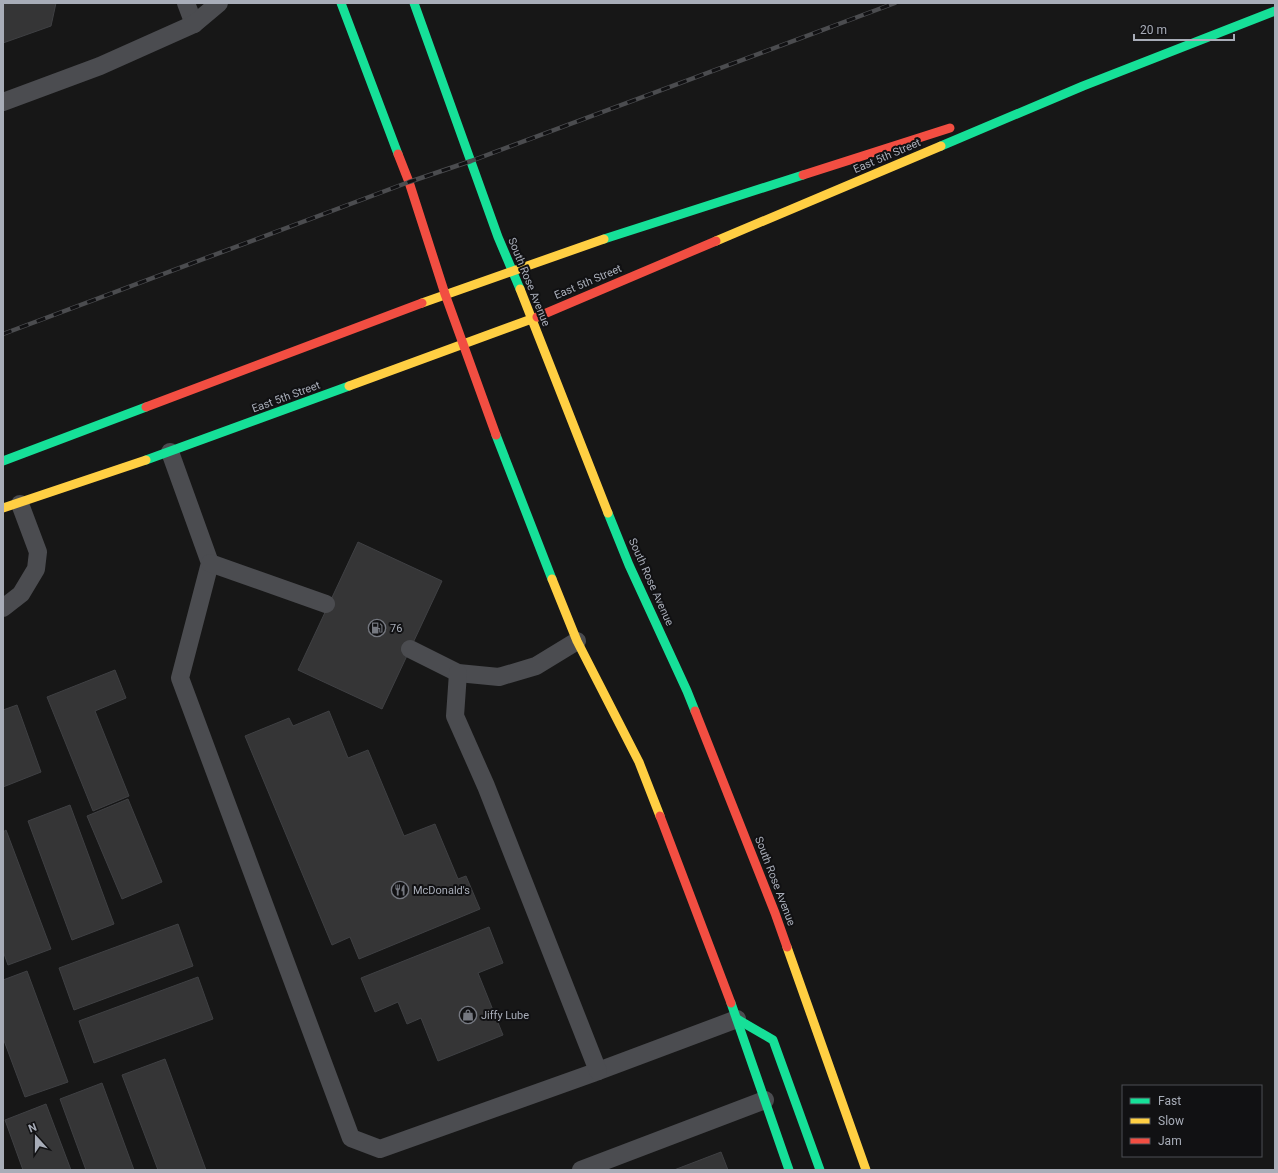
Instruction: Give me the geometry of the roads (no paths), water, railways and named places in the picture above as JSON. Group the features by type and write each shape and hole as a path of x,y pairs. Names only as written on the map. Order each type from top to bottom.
{"main road":[{"path":"341,3 404,168 445,294 497,438 577,641 639,762 737,1019 790,1170"},
{"name":"South Rose Avenue","path":"414,3 464,137 498,237 629,565 687,691 766,891 788,948 866,1170"},
{"name":"East 5th Street","path":"11,506 170,452 532,319 1083,86 1275,11"},
{"name":"East 5th Street","path":"992,115 1083,86"},
{"name":"East 5th Street","path":"3,461 33,448 445,294 588,244 961,125"},
{"path":"737,1019 773,1040 820,1170"}],"lane":[{"path":"186,3 194,24"},
{"path":"3,102 100,66 194,24 219,3"},
{"path":"170,452 210,563 180,678 351,1138 380,1149 598,1071 737,1019"},
{"path":"3,608 21,594 36,570 38,552 11,506"},
{"path":"210,563 326,604"},
{"path":"410,649 458,673 499,677 536,666 577,641"},
{"path":"458,673 455,716 486,786 598,1071"},
{"path":"581,1170 765,1100"}],"railway":[{"path":"3,334 409,182 471,161 895,3"}],"place":[{"name":"76","path":"377,628"},
{"name":"McDonald's","path":"400,890"},
{"name":"Jiffy Lube","path":"468,1015"}]}
